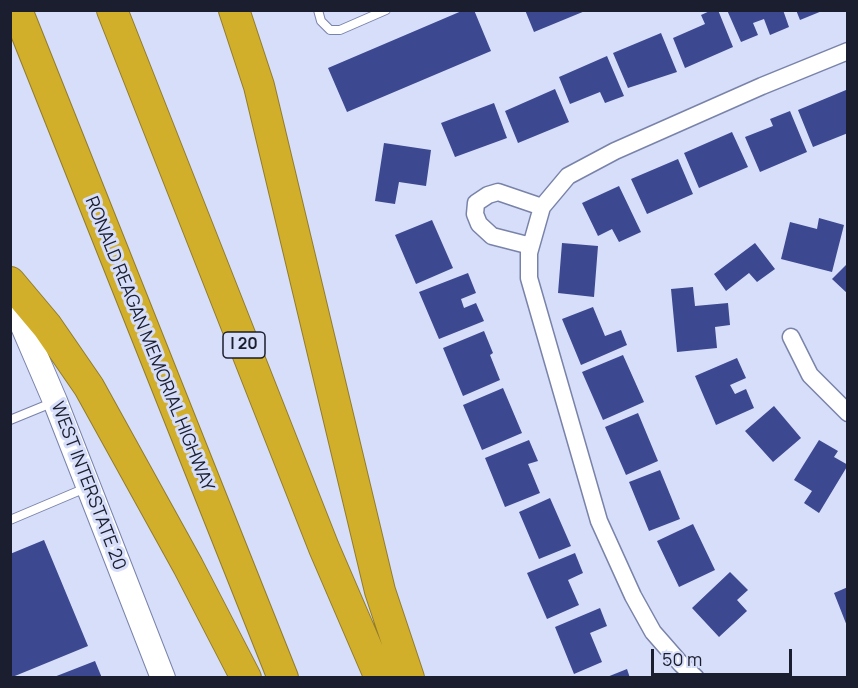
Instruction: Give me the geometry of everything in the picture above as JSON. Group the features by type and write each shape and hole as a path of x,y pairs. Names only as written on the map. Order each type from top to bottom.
{"highway":[{"name":"RONALD REAGAN MEMORIAL HIGHWAY","path":"17,10 283,678"},
{"name":"I 20","path":"112,10 324,548 380,678"},
{"path":"234,10 259,86 380,591 409,678"},
{"path":"10,282 47,326 89,387 161,515 246,678"}],"main road":[{"name":"WEST INTERSTATE 20","path":"10,296 55,401 163,678"}],"street":[{"path":"696,678 653,632 633,596 599,521 530,278 529,253 542,207 568,176 615,151 848,51"},
{"path":"531,246 492,236 479,224 475,214 476,203 498,192 542,207"},
{"path":"791,337 810,375 848,413"}],"lane":[{"path":"318,10 321,21 330,30 340,30 386,10"},
{"path":"10,420 55,401"},
{"path":"10,520 88,487"}],"building":[{"path":"464,10 474,10 491,51 347,112 328,68"},
{"path":"525,10 585,10 585,11 534,32"},
{"path":"718,10 733,47 685,68 673,38 705,24 701,15"},
{"path":"727,10 783,10 789,27 770,35 764,19 753,23 758,35 741,42"},
{"path":"796,10 822,10 822,11 800,20"},
{"path":"661,33 677,72 628,88 613,53"},
{"path":"607,56 624,96 605,103 600,92 570,104 559,77"},
{"path":"555,89 569,122 518,143 505,111"},
{"path":"846,90 848,94 848,133 813,147 798,110"},
{"path":"494,103 507,138 455,157 441,123"},
{"path":"790,111 807,152 760,172 745,137 773,126 770,119"},
{"path":"732,132 748,167 699,188 684,153"},
{"path":"384,143 431,150 426,186 399,182 395,204 375,201"},
{"path":"678,159 693,194 647,214 631,179"},
{"path":"619,186 641,232 619,242 612,229 598,236 582,203"},
{"path":"819,218 844,225 832,272 781,259 790,222 817,229"},
{"path":"432,220 453,268 416,284 395,235"},
{"path":"562,243 598,246 594,297 558,293"},
{"path":"755,243 775,269 757,282 749,273 726,291 714,274"},
{"path":"848,263 848,294 832,279"},
{"path":"468,273 476,293 461,299 464,308 476,303 484,321 439,339 419,292"},
{"path":"693,287 695,306 728,303 730,325 715,327 717,348 677,352 671,289"},
{"path":"593,307 605,336 621,330 627,345 581,365 562,319"},
{"path":"484,331 500,380 463,396 443,348"},
{"path":"623,355 644,402 603,420 582,372"},
{"path":"737,358 746,378 730,385 735,394 746,389 754,408 716,425 695,376"},
{"path":"503,388 522,433 482,450 463,405"},
{"path":"774,406 801,438 773,462 745,431"},
{"path":"638,413 658,461 626,475 605,427"},
{"path":"529,440 538,461 528,464 540,493 505,507 485,458"},
{"path":"819,440 838,451 834,457 848,465 819,513 804,503 812,491 794,480"},
{"path":"660,470 680,519 649,531 629,482"},
{"path":"550,498 571,546 539,559 519,512"},
{"path":"693,524 715,570 679,587 657,541"},
{"path":"44,540 88,646 10,678 10,554"},
{"path":"575,553 583,573 568,580 579,605 547,619 527,573"},
{"path":"730,572 748,590 737,600 747,611 719,637 692,608"},
{"path":"848,587 848,626 847,626 834,593"},
{"path":"600,608 607,626 590,633 602,662 574,674 555,627"},
{"path":"95,661 102,678 54,678 54,677"},
{"path":"627,669 630,678 607,678 607,677"}]}
